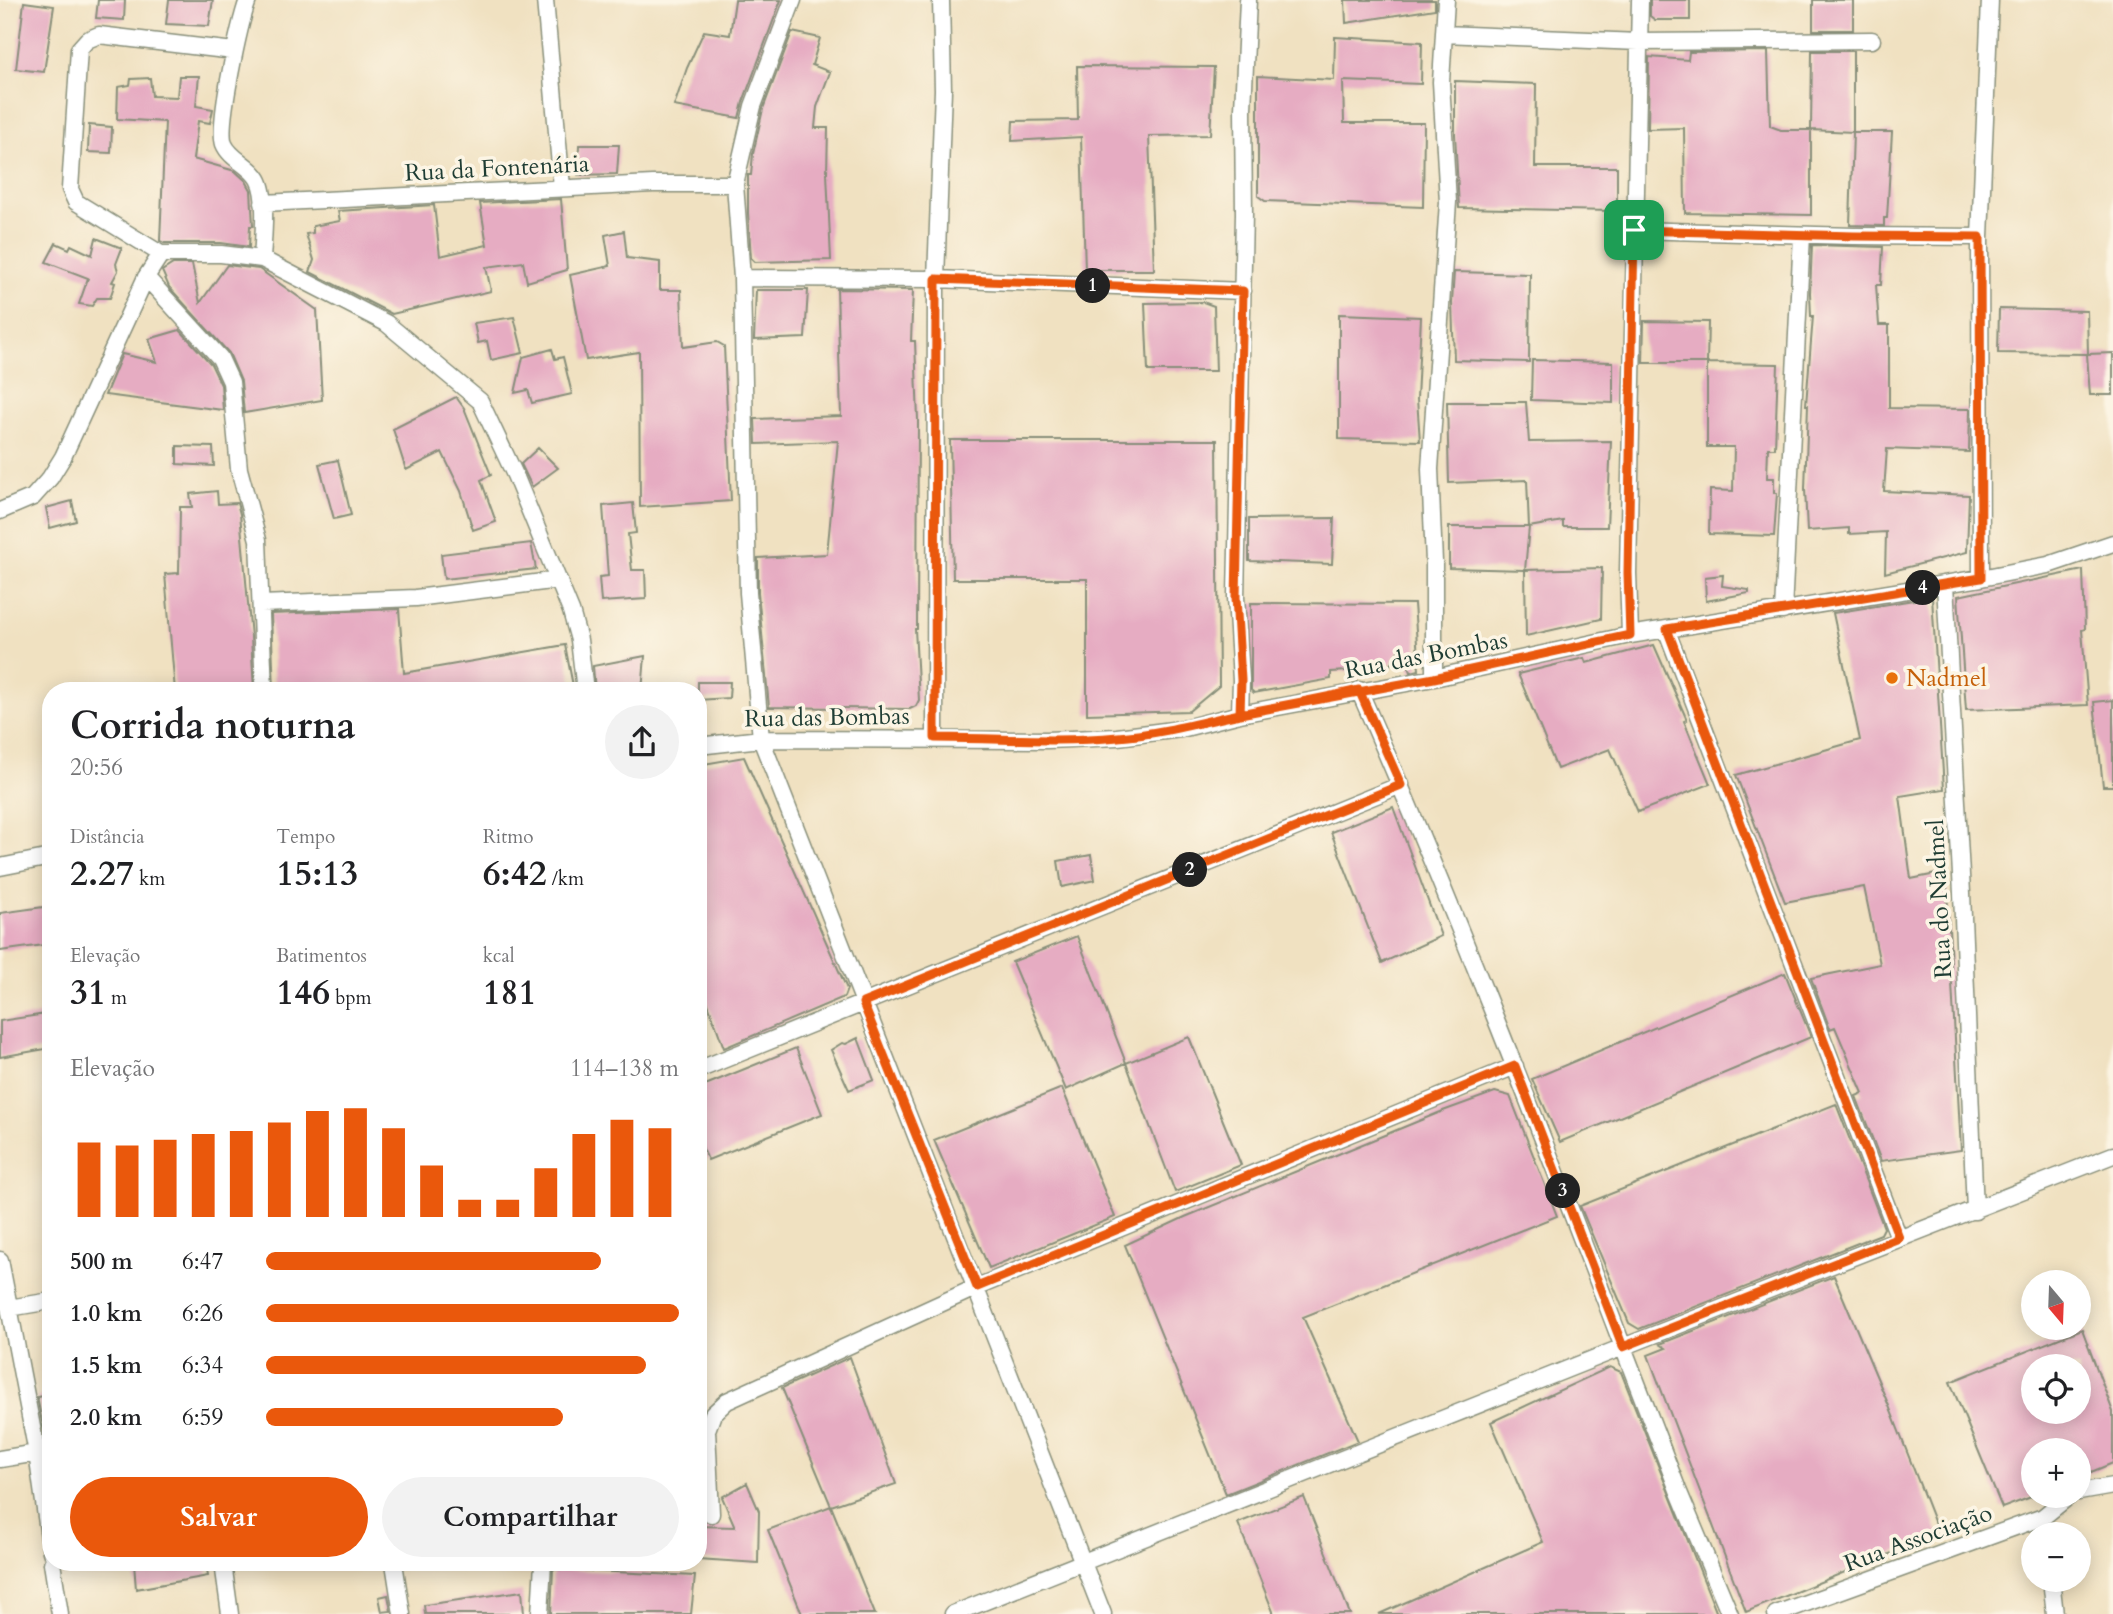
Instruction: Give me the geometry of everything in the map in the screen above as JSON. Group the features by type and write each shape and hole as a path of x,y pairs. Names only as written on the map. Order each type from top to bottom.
{"street":[{"path":"248,0 234,51 223,129 224,144 232,155 258,178 262,190 262,259"},
{"path":"545,0 562,187"},
{"path":"793,0 752,106 735,184 742,278 748,593 761,739 1103,1614"},
{"path":"935,738 936,279 943,90 941,0"},
{"path":"1240,714 1241,680 1236,597 1243,291 1243,109 1248,0"},
{"path":"1434,678 1434,562 1430,469 1448,202 1441,82 1446,0"},
{"path":"1630,635 1628,573 1640,0"},
{"path":"1981,578 1980,237 1990,0"},
{"path":"1444,34 1639,42 1872,40"},
{"path":"234,51 99,35 87,40 79,49 70,189 72,196 76,202 161,254 221,254 262,259 386,323 480,401 515,475 572,611 584,682"},
{"name":"Rua da Fontenária","path":"262,202 562,187 735,184"},
{"path":"1634,230 1980,237"},
{"path":"1783,611 1802,235"},
{"path":"0,511 33,497 50,478 63,457 146,277 161,254"},
{"path":"146,277 220,358 231,382 239,469 258,540 264,682"},
{"path":"742,278 936,279 1243,291"},
{"name":"Rua das Bombas","path":"707,745 761,739 1047,740 1117,737 1181,729 1240,714 1434,678 1630,635 2048,565 2113,543"},
{"path":"261,604 416,598 559,580"},
{"name":"Rua do Nadmel","path":"1945,584 1962,893 1975,1211"},
{"path":"1667,629 1899,1238"},
{"path":"1359,690 1401,785 1515,1066 1678,1490 1730,1614"},
{"path":"707,1066 1401,785"},
{"path":"0,867 42,859"},
{"path":"711,1514 707,1430 713,1414 727,1401 977,1287 1515,1066"},
{"path":"953,1614 1899,1238 2113,1156"},
{"path":"0,1260 42,1488"},
{"path":"9,1308 42,1302"},
{"path":"0,1459 37,1453"},
{"path":"2091,1490 2113,1486"},
{"name":"Rua Associação","path":"1776,1614 2043,1517 2054,1508"},
{"path":"2043,1517 2044,1522"},
{"path":"53,1571 60,1614"},
{"path":"224,1571 230,1614"},
{"path":"395,1571 402,1614"},
{"path":"540,1614 542,1571"},
{"path":"2052,1592 2055,1614"}],"building":[{"path":"98,0 125,0 124,20 96,18"},
{"path":"169,0 213,0 209,26 166,24"},
{"path":"735,0 781,0 739,118 674,106 704,31 730,35"},
{"path":"1345,0 1435,0 1435,9 1346,23"},
{"path":"1650,0 1690,0 1690,20 1655,20 1650,16"},
{"path":"1813,0 1853,0 1853,30 1813,30"},
{"path":"24,2 54,6 44,72 16,69"},
{"path":"792,32 820,38 812,65 830,72 817,107 815,128 828,128 831,260 755,262 751,258 748,175 751,175 763,109"},
{"path":"1335,37 1422,42 1421,84 1343,81 1344,123 1424,123 1423,207 1265,201 1258,196 1258,76 1334,80"},
{"path":"1768,51 1770,126 1781,130 1811,130 1811,215 1685,213 1684,128 1648,129 1649,57 1688,60 1689,52"},
{"path":"1812,51 1853,51 1853,132 1811,130"},
{"path":"1077,66 1214,67 1210,135 1149,136 1154,270 1085,270 1081,137 1012,141 1013,121 1078,120"},
{"path":"179,76 199,76 196,106 213,109 210,123 198,121 193,159 235,171 251,190 253,226 250,226 249,247 221,243 160,241 165,122 117,119 118,87 130,85 131,79 150,78 152,96 177,97"},
{"path":"1455,81 1536,84 1535,167 1617,167 1617,206 1612,211 1459,208"},
{"path":"89,125 112,127 111,153 88,152"},
{"path":"1853,132 1892,132 1887,218 1884,218 1884,226 1850,225"},
{"path":"579,145 619,145 617,174 578,175"},
{"path":"561,199 567,270 527,282 523,262 486,267 491,291 392,314 310,272 314,260 306,234 313,233 313,226 340,221 338,211 434,205 440,256 487,245 480,203"},
{"path":"624,231 627,258 660,262 660,290 681,290 683,347 717,342 724,346 731,501 640,507 639,352 586,360 570,275 610,266 605,235"},
{"path":"96,238 122,248 116,264 118,271 112,282 115,283 110,298 97,298 92,306 79,304 88,278 46,262 56,243 69,249 71,245 92,255"},
{"path":"1812,245 1883,247 1881,285 1876,285 1879,325 1889,325 1889,408 1970,409 1969,452 1887,449 1884,491 1969,495 1967,552 1885,573 1886,532 1849,534 1849,528 1807,531 1806,405 1813,316 1810,293"},
{"path":"173,264 192,264 200,303 227,265 259,269 317,310 322,400 244,413 241,381 229,353 169,287 162,271"},
{"path":"1454,272 1530,274 1529,362 1454,360"},
{"path":"837,289 913,290 911,341 915,341 918,420 915,629 919,700 916,706 910,709 769,707 758,592 758,558 827,554 838,441 756,444 755,419 841,416"},
{"path":"756,290 808,290 805,338 754,340"},
{"path":"1203,302 1214,306 1216,371 1148,371 1145,303"},
{"path":"1999,309 2087,311 2088,354 1998,353"},
{"path":"1339,314 1421,317 1417,399 1420,441 1339,439"},
{"path":"514,317 523,353 491,360 487,341 478,343 474,323"},
{"path":"1644,321 1708,322 1707,363 1643,363"},
{"path":"180,330 211,364 221,385 223,410 105,395 122,354 157,362 149,339"},
{"path":"552,349 555,359 563,357 572,394 532,403 528,390 515,393 523,357"},
{"path":"2113,353 2113,395 2090,395 2087,354"},
{"path":"1532,360 1613,362 1613,403 1531,400"},
{"path":"1707,363 1778,364 1775,448 1768,448 1767,478 1774,478 1774,493 1777,493 1774,536 1709,534 1710,490 1733,491 1734,447 1707,447"},
{"path":"456,397 464,408 491,475 481,480 496,522 473,530 461,491 442,452 406,470 393,429"},
{"path":"1447,402 1526,402 1529,442 1611,441 1607,527 1563,527 1563,521 1529,527 1527,480 1449,483"},
{"path":"950,440 1217,440 1219,686 1189,711 1087,714 1087,579 953,579"},
{"path":"177,446 213,447 214,466 177,464"},
{"path":"538,448 558,468 532,487 521,464"},
{"path":"338,460 351,515 334,519 319,464"},
{"path":"217,491 218,504 237,503 254,682 174,682 165,574 179,573 180,507 192,507 190,494"},
{"path":"72,501 76,521 50,528 46,508"},
{"path":"633,503 636,533 628,534 632,570 645,570 646,599 601,602 599,577 608,576 603,506"},
{"path":"1334,518 1332,564 1249,561 1249,519"},
{"path":"1449,527 1529,527 1525,570 1449,568"},
{"path":"531,543 536,569 444,579 441,554"},
{"path":"1602,568 1601,619 1526,636 1525,570"},
{"path":"2083,570 2085,629 2082,630 2088,705 1966,710 1958,596"},
{"path":"1723,575 1722,586 1749,590 1749,593 1706,601 1705,577"},
{"path":"1932,597 1944,789 1900,796 1911,879 1946,872 1961,1150 1881,1161 1856,1096 1863,1093 1835,1027 1830,1029 1811,978 1880,964 1864,887 1785,902 1736,775 1860,740 1833,613"},
{"path":"1251,603 1414,604 1419,670 1411,672 1401,646 1390,665 1331,672 1331,679 1254,693 1251,690"},
{"path":"399,609 404,673 565,645 572,682 274,682 271,614"},
{"path":"1654,645 1687,720 1684,721 1710,784 1638,812 1610,749 1557,769 1518,674 1584,658 1586,663"},
{"path":"645,656 643,682 594,682 593,666"},
{"path":"707,682 730,682 729,698 707,699"},
{"path":"2113,700 2113,786 2103,786 2094,702"},
{"path":"744,757 847,989 844,997 724,1048 707,1001 707,763"},
{"path":"1393,807 1441,936 1382,963 1331,832"},
{"path":"1091,855 1095,880 1062,887 1058,861"},
{"path":"42,907 42,945 0,951 0,913"},
{"path":"1077,936 1126,1063 1066,1090 1012,962"},
{"path":"1785,973 1811,1037 1560,1142 1532,1079"},
{"path":"42,1015 42,1050 0,1057 0,1021"},
{"path":"1189,1037 1241,1165 1175,1192 1126,1063"},
{"path":"858,1038 874,1080 849,1090 831,1050"},
{"path":"796,1048 822,1114 708,1160 707,1084"},
{"path":"1062,1088 1115,1217 989,1268 934,1140"},
{"path":"1495,1092 1510,1096 1557,1216 1303,1317 1358,1441 1226,1494 1125,1245 1185,1217"},
{"path":"1836,1104 1884,1228 1881,1234 1639,1329 1629,1323 1580,1206"},
{"path":"1834,1276 1939,1534 1746,1612 1648,1355 1666,1348 1660,1344"},
{"path":"2055,1340 2086,1340 2113,1412 2113,1463 2091,1472 2091,1438 2021,1438 2021,1501 2002,1508 1950,1382"},
{"path":"850,1357 896,1484 831,1506 782,1388"},
{"path":"1610,1367 1621,1372 1717,1614 1379,1614 1543,1542 1491,1422"},
{"path":"42,1396 42,1422 37,1397"},
{"path":"747,1483 759,1511 758,1563 707,1560 707,1526 735,1527 722,1497"},
{"path":"1304,1497 1350,1614 1274,1614 1238,1523"},
{"path":"831,1506 875,1614 802,1614 768,1530"},
{"path":"135,1571 207,1571 208,1576 136,1589"},
{"path":"553,1571 695,1576 691,1614 551,1614"},
{"path":"522,1591 524,1614 425,1614 424,1605"},
{"path":"388,1595 391,1611 382,1612 379,1597"}],"place":[{"name":"Nadmel","path":"1892,678"}],"route":[{"path":"1634,230 1628,573 1630,635 1434,678 1359,690 1240,714 1241,680 1236,597 1243,291 936,279 935,738 1047,740 1117,737 1181,729 1359,690 1401,785 863,1003 977,1287 1515,1066 1623,1347 1899,1238 1667,629 1981,578 1980,237 1634,230"}]}
